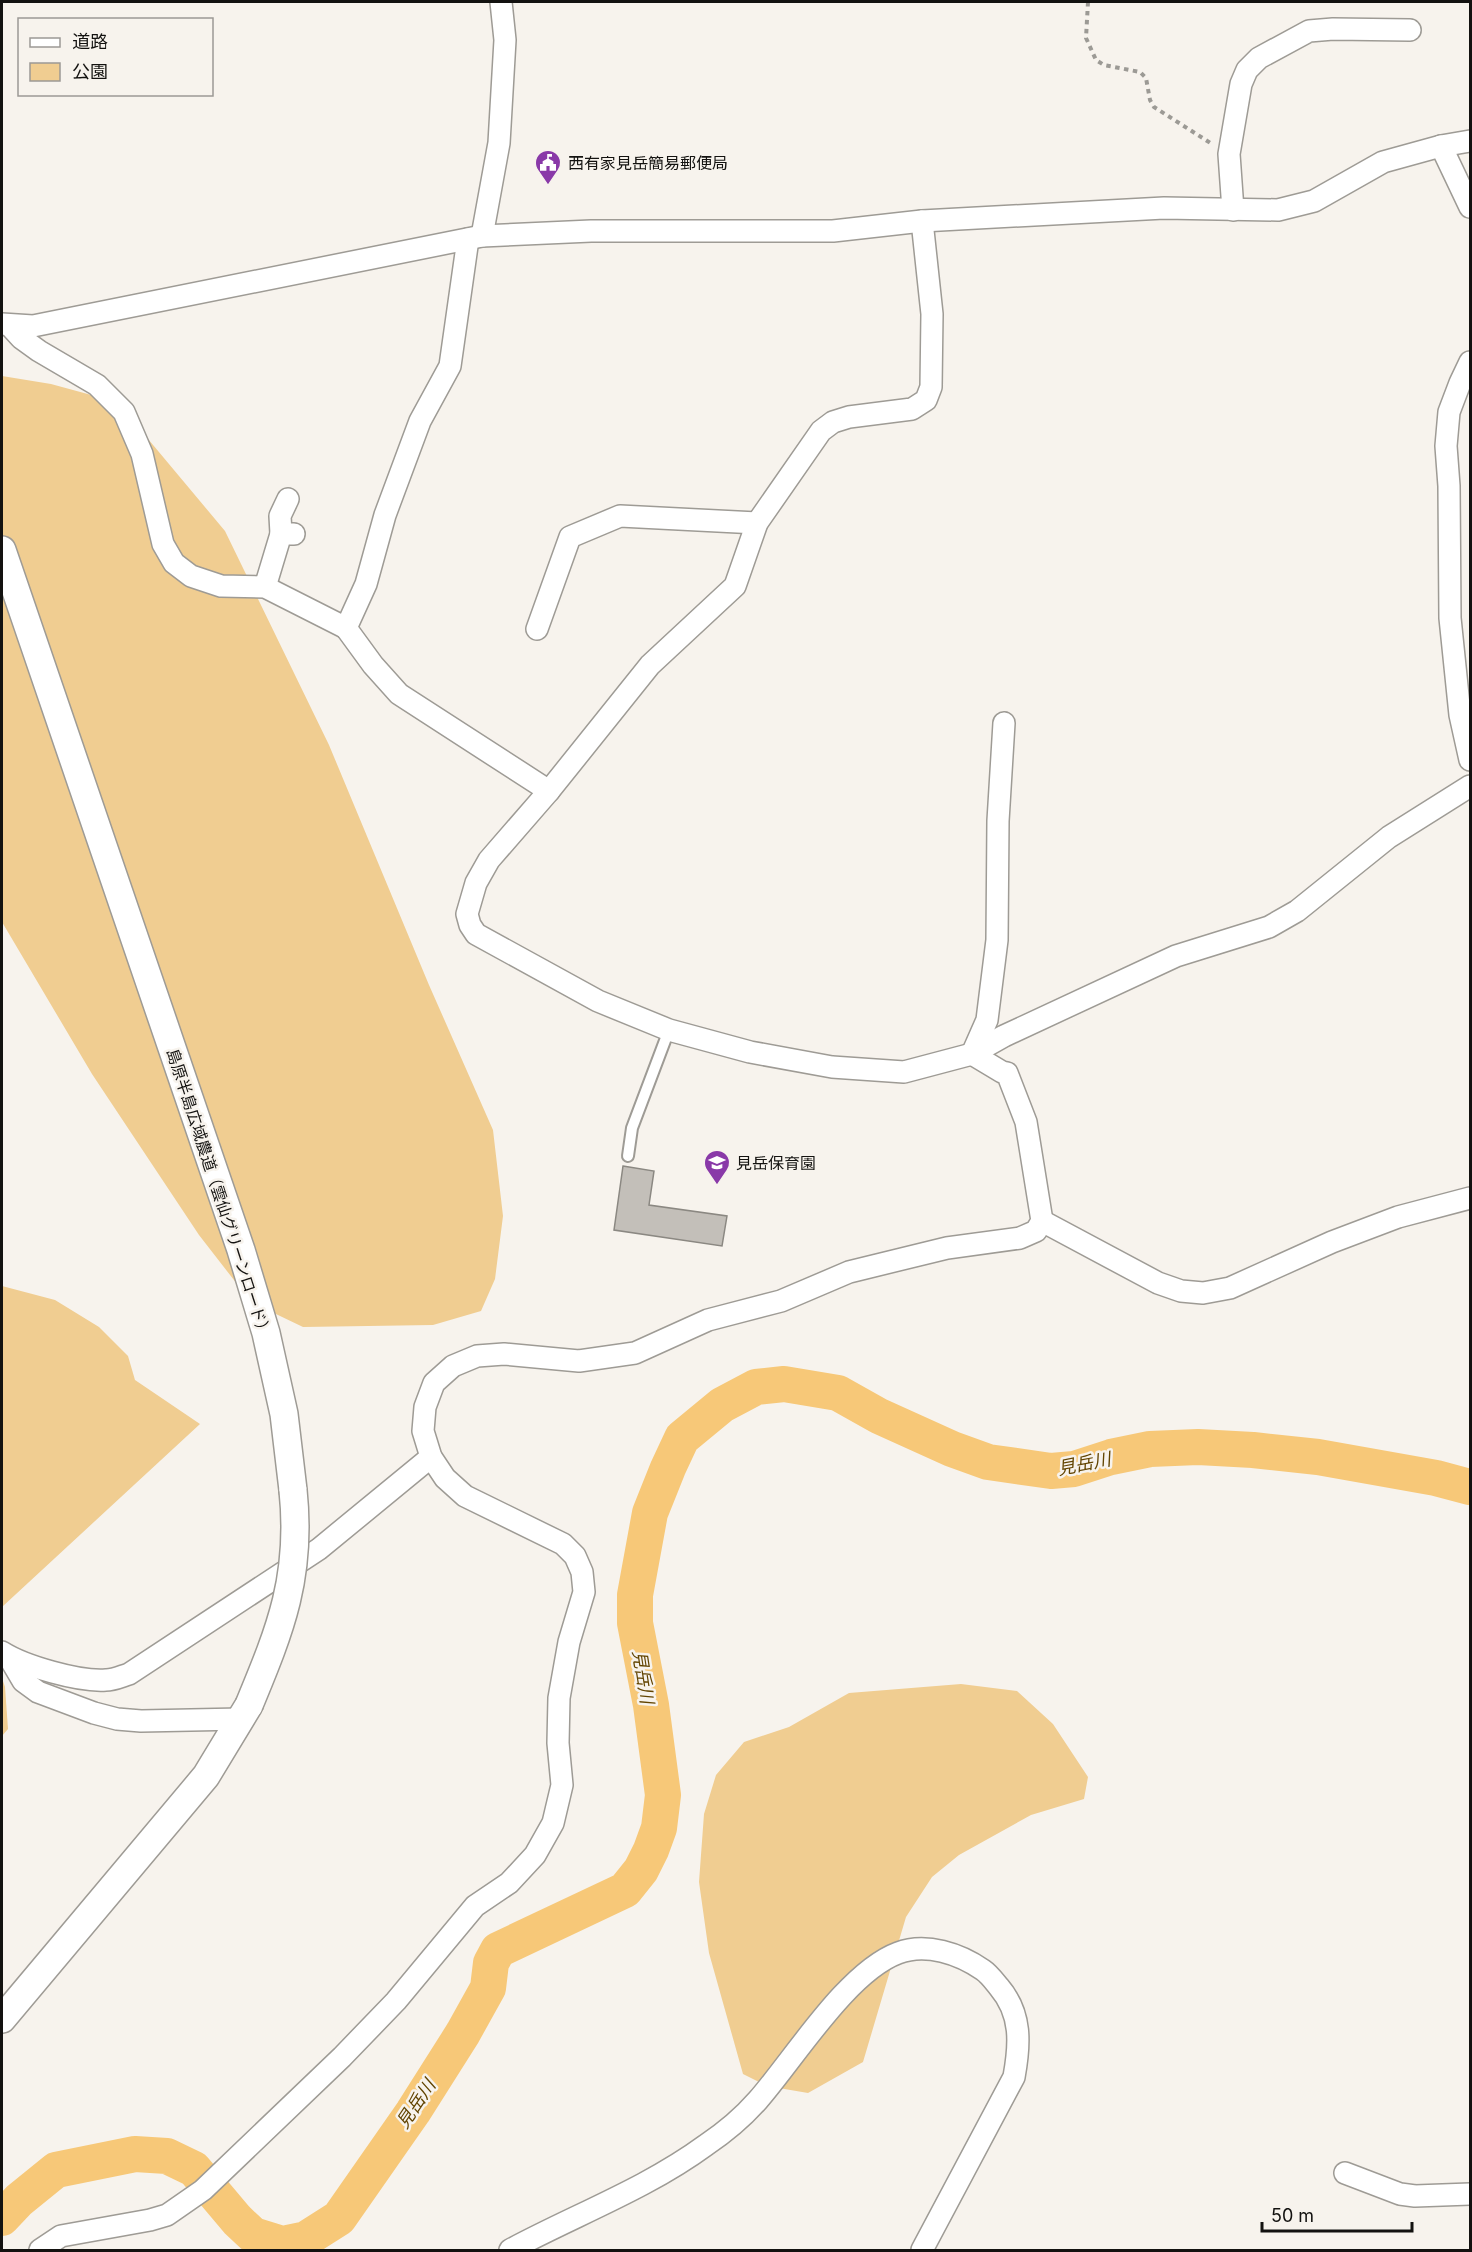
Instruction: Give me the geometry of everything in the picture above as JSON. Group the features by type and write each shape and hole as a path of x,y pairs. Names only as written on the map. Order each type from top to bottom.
{"street":[{"path":"346,627 366,584 385,515 420,421 450,366 475,238 498,143 505,40 501,2"},
{"path":"1233,210 1229,154 1241,84 1247,70 1259,58 1309,31 1410,30"},
{"path":"6,325 33,326 475,238 591,231 833,231 922,222 1164,208 1278,210 1314,201 1383,162 1441,146 1470,141"},
{"path":"1441,146 1470,207"},
{"path":"922,222 932,314 931,387 926,400 912,409 849,417 833,422 821,431 757,523 735,586 650,665 549,791 489,860 476,883 467,914 476,934 598,1001 669,1030 750,1052 832,1067 904,1072 972,1054 1004,1036 1176,956 1269,927 1298,911 1389,837 1470,786"},
{"path":"6,325 39,351 97,385 124,412 142,454 163,544 174,563 191,576 221,586 265,587 346,627 373,665 399,694 549,791"},
{"path":"1470,362 1449,412 1446,446 1449,486 1450,618 1460,715 1470,760"},
{"path":"265,587 288,534 280,516 288,499"},
{"path":"537,629 570,537 620,516 757,523"},
{"name":"島原半島広域農道（雲仙グリーンロード）","path":"2,550 241,1250 266,1333 284,1414 297,1523 291,1583 271,1652 245,1712 206,1776 2,2019"},
{"path":"972,1054 987,1020 998,940 998,820 1004,723"},
{"path":"40,2250 61,2236 167,2215 210,2183 373,2025 475,1906 509,1883 535,1855 553,1823 562,1785 558,1743 559,1698 569,1642 584,1592 582,1572 575,1556 562,1544 465,1496 445,1478 431,1457 423,1431 425,1407 434,1383 453,1366 477,1356 504,1354 579,1361 635,1353 708,1320 780,1301 849,1272 947,1248 1020,1238 1036,1232 1042,1221 1026,1122 1007,1073 972,1054"},
{"path":"1042,1221 1158,1283 1181,1291 1203,1293 1230,1288 1332,1242 1398,1217 1470,1198"},
{"path":"5,1654 56,1673 84,1680 108,1681 129,1674 319,1549 431,1457"},
{"path":"5,1654 23,1680 38,1692 117,1719 141,1721 245,1712"},
{"path":"510,2250 649,2182 707,2145 757,2102 825,2016 866,1972 898,1953 925,1948 962,1957 986,1972 1006,1996 1017,2020 1019,2048 1014,2077 922,2250"},
{"path":"1345,2173 1400,2194 1415,2196 1470,2194"}],"lane":[{"path":"628,1155 632,1128 669,1030"}],"path":[{"path":"1088,2 1086,38 1096,60 1104,65 1140,72 1146,78 1150,100 1154,107 1229,154"}],"green space":[{"path":"2,376 51,384 95,396 138,427 225,531 329,745 429,985 493,1130 503,1216 495,1279 481,1311 433,1325 303,1327 251,1302 199,1235 92,1074 2,922"},
{"path":"2,1286 55,1300 99,1327 128,1356 135,1380 200,1424 2,1607"},
{"path":"2,1678 5,1687 8,1729 2,1736"},
{"path":"961,1684 1017,1691 1053,1724 1088,1777 1084,1799 1031,1815 959,1855 932,1877 906,1917 863,2062 808,2093 767,2086 743,2074 709,1953 699,1882 704,1814 716,1775 744,1742 789,1727 849,1693"}],"building":[{"path":"623,1166 654,1171 649,1205 727,1216 722,1246 614,1230"}],"waterway":[{"name":"見岳川","path":"2,2218 19,2200 56,2170 135,2154 167,2156 194,2169 237,2220 253,2235 282,2244 306,2239 339,2218 413,2112 463,2033 488,1988 491,1963 498,1950 625,1890 641,1870 659,1828 663,1795 651,1705 635,1623 635,1595 650,1513 682,1438 722,1405 756,1387 784,1384 838,1393 879,1416 952,1449 988,1462 1051,1471 1074,1469 1111,1457 1150,1449 1198,1447 1318,1457 1436,1478 1470,1487"}],"place":[{"name":"西有家見岳簡易郵便局","path":"548,186"},
{"name":"見岳保育園","path":"717,1186"}]}
